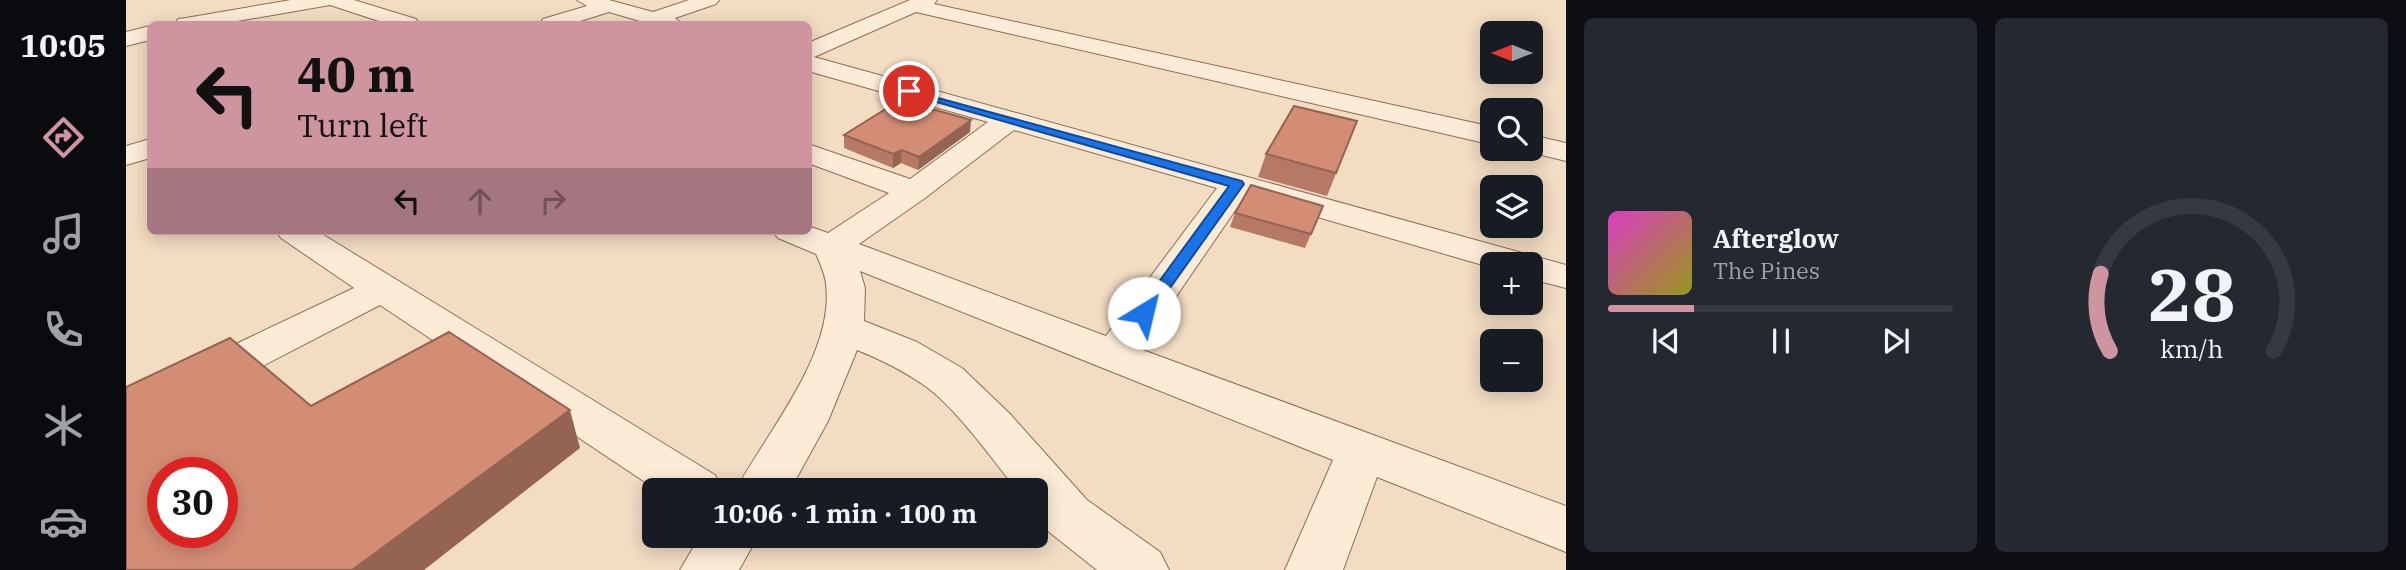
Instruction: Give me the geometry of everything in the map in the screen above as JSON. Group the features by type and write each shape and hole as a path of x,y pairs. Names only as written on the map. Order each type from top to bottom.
{"street":[{"path":"204,21 326,0"},
{"path":"334,0 399,21"},
{"path":"587,0 660,21"},
{"path":"665,21 709,0"},
{"path":"812,50 920,3 1480,133"},
{"path":"560,21 608,6"},
{"path":"126,39 147,34"},
{"path":"812,64 1480,252"},
{"path":"831,247 914,191 1009,120"},
{"path":"1543,147 1566,152"},
{"path":"126,156 147,149"},
{"path":"812,154 914,191"},
{"path":"1114,355 1237,184"},
{"path":"299,235 678,478"},
{"path":"800,235 1566,529"},
{"path":"769,478 818,399 842,328 847,287 831,247"},
{"path":"1543,270 1566,277"},
{"path":"126,416 382,289"},
{"path":"842,328 902,352 947,379 993,426 1068,516 1140,570"},
{"path":"1314,570 1362,451"},
{"path":"709,570 723,548"}],"building":[{"path":"900,100 971,120 919,157 902,150 893,154 844,135"},
{"path":"1294,106 1357,121 1336,173 1266,154"},
{"path":"1251,185 1323,206 1311,234 1235,213"},
{"path":"449,332 570,410 352,570 126,570 126,387 230,338 311,406"}],"route":[{"path":"909,91 1237,184 1144,313"}]}
